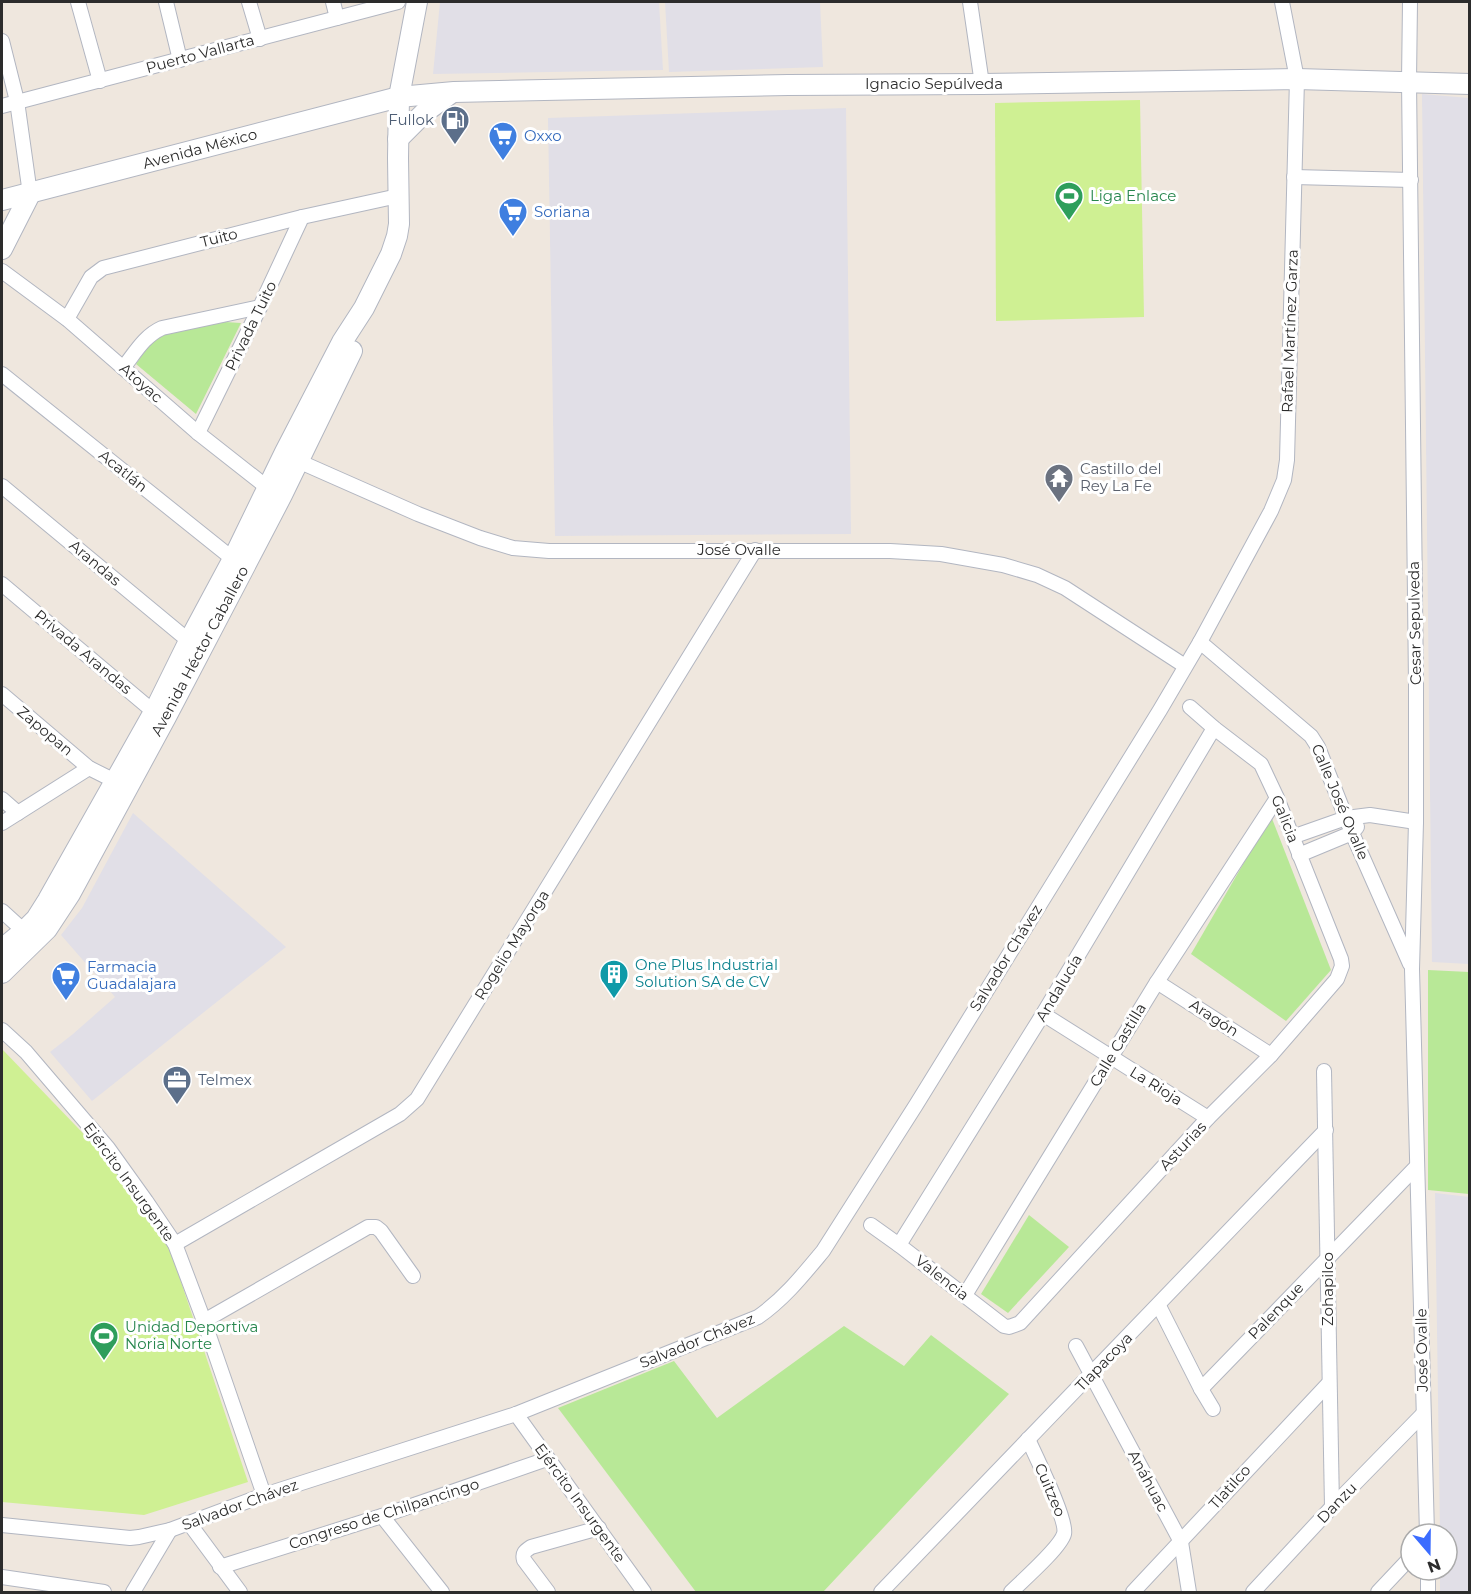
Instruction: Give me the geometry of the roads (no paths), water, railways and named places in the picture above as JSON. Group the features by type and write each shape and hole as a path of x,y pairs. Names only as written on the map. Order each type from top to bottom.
{"main road":[{"name":"Avenida Héctor Caballero","path":"2,973 36,926 48,900 121,784 160,714 275,491 342,342 364,308 387,263 399,224 399,97 417,2"},
{"name":"Ignacio Sepúlveda","path":"399,97 454,92 788,85 1297,79 1470,84"},
{"path":"398,139 425,112 454,92"},
{"name":"Avenida México","path":"2,200 399,97"},
{"path":"2,249 30,194"},
{"name":"Avenida Héctor Caballero","path":"160,714 189,641 239,562"},
{"name":"Avenida Héctor Caballero","path":"2,949 36,926"}],"street":[{"path":"78,2 100,81"},
{"path":"165,2 180,60"},
{"path":"249,2 260,39"},
{"path":"333,2 338,18"},
{"name":"Puerto Vallarta","path":"2,106 398,2"},
{"path":"970,2 982,84"},
{"name":"Rafael Martínez Garza","path":"1200,642 1271,511 1284,480 1287,460 1297,79 1282,2"},
{"name":"Cesar Sepulveda","path":"1410,2 1416,664 1416,822 1412,969 1417,1166"},
{"path":"2,41 17,101 30,194"},
{"path":"1294,177 1411,180"},
{"name":"Tuito","path":"67,319 91,277 103,268 398,196"},
{"name":"Privada Tuito","path":"198,433 302,218"},
{"name":"Atoyac","path":"2,271 67,319 198,433 275,491"},
{"path":"123,368 148,335 162,328 260,307"},
{"name":"Acatlán","path":"2,374 239,562"},
{"name":"José Ovalle","path":"291,457 418,514 513,548 549,551 890,551 941,554 1003,565 1037,575 1065,588 1185,666"},
{"name":"Arandas","path":"2,486 189,641"},
{"name":"Rogelio Mayorga","path":"175,1244 400,1114 417,1098 755,550"},
{"name":"Privada Arandas","path":"2,584 160,714"},
{"name":"Salvador Chávez","path":"2,1525 130,1538 170,1530 264,1495 516,1414 758,1317 773,1306 823,1251 1200,642"},
{"name":"Calle José Ovalle","path":"1200,642 1311,736 1318,747 1352,833 1412,969"},
{"name":"Zapopan","path":"2,694 89,768 121,784"},
{"name":"Galicia","path":"1190,707 1261,764 1277,798 1341,959"},
{"name":"Andalucía","path":"899,1245 1043,1014 1214,728"},
{"path":"2,823 89,768"},
{"name":"Calle Castilla","path":"965,1295 1157,982 1277,798"},
{"path":"2,799 18,813"},
{"path":"1292,837 1346,818 1370,816 1416,822"},
{"path":"1299,855 1352,833 1370,816"},
{"path":"2,911 36,926"},
{"name":"Asturias","path":"1014,1326 1020,1323 1208,1118 1271,1055 1337,978 1342,966 1341,959"},
{"name":"Aragón","path":"1157,982 1271,1055"},
{"name":"La Rioja","path":"1043,1014 1208,1118"},
{"name":"Ejército Insurgente","path":"2,1030 26,1052 108,1148 175,1244 264,1495"},
{"name":"Zohapilco","path":"1324,1071 1332,1507"},
{"name":"Tlapacoya","path":"881,1593 1326,1130"},
{"name":"José Ovalle","path":"1417,1166 1427,1522"},
{"name":"Palenque","path":"1201,1389 1417,1166"},
{"name":"Valencia","path":"871,1225 1004,1326 1014,1326"},
{"path":"204,1321 368,1227 376,1227 381,1231 413,1276"},
{"path":"1159,1306 1201,1389 1214,1409"},
{"name":"Anáhuac","path":"1076,1346 1181,1542 1189,1593"},
{"name":"Tlatilco","path":"1132,1593 1329,1383"},
{"name":"Ejército Insurgente","path":"516,1414 644,1593"},
{"name":"Danzu","path":"1253,1593 1332,1507 1423,1414"},
{"name":"Cuitzeo","path":"1011,1593 1058,1544 1065,1527 1028,1439"},
{"name":"Congreso de Chilpancingo","path":"220,1567 547,1459"},
{"path":"382,1515 442,1593"},
{"path":"189,1523 240,1593"},
{"path":"548,1593 524,1560 524,1553 531,1547 598,1528"},
{"path":"133,1593 170,1530"},
{"path":"1378,1593 1399,1570"},
{"path":"2,1577 104,1593"}],"place":[{"name":"Fullok","path":"455,146"},
{"name":"Oxxo","path":"503,162"},
{"name":"Liga Enlace","path":"1069,222"},
{"name":"Soriana","path":"513,238"},
{"name":"Castillo del Rey La Fe","path":"1059,504"},
{"name":"One Plus Industrial Solution SA de CV","path":"614,1000"},
{"name":"Farmacia Guadalajara","path":"66,1002"},
{"name":"Telmex","path":"177,1106"},
{"name":"Unidad Deportiva Noria Norte","path":"104,1362"}]}
